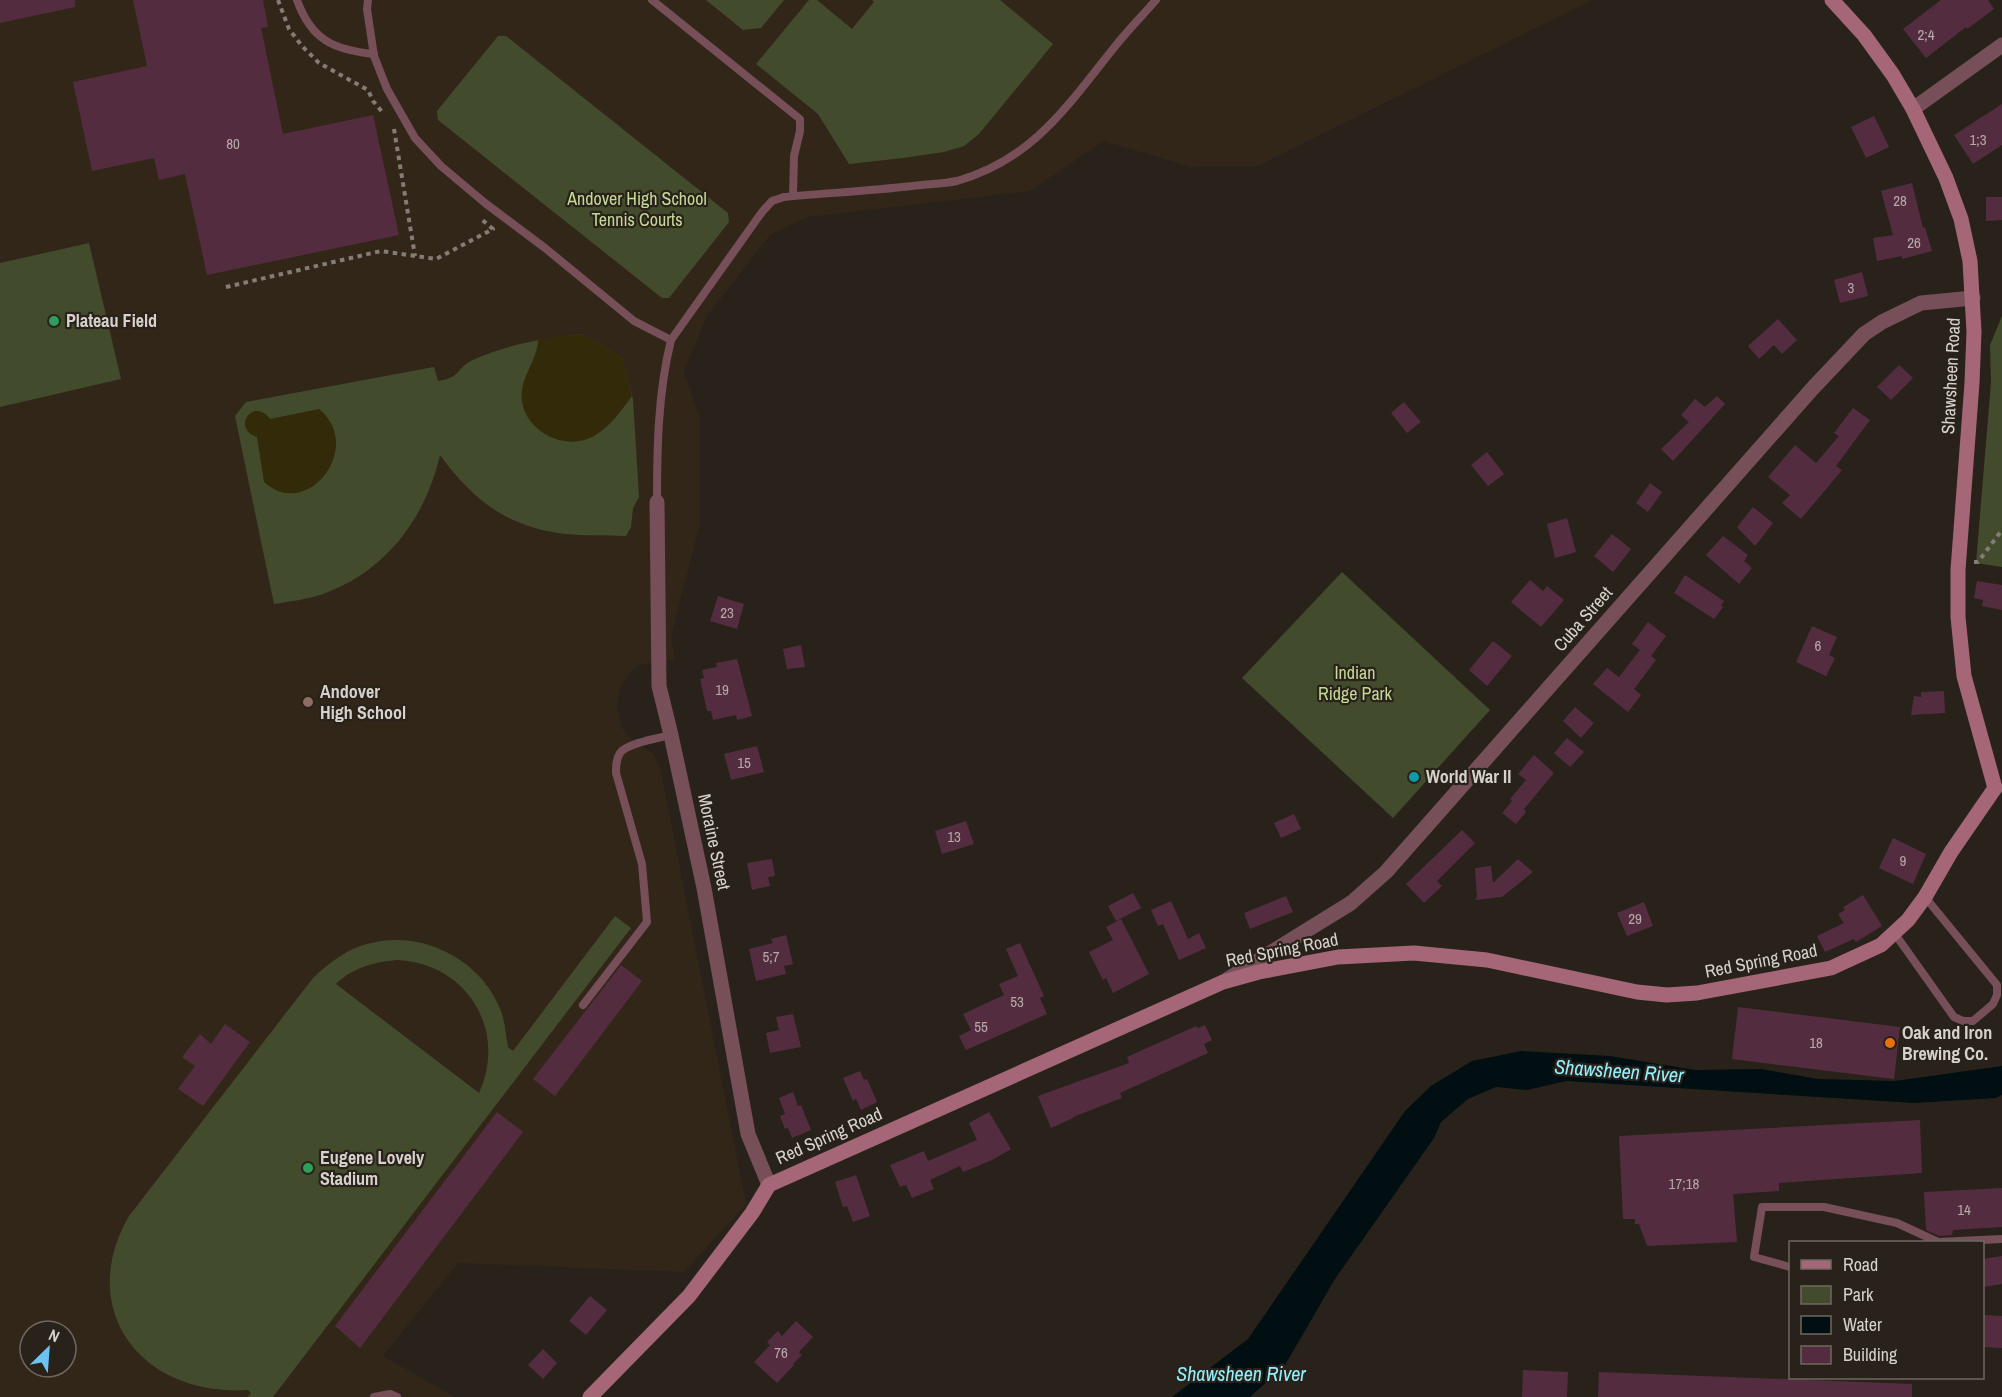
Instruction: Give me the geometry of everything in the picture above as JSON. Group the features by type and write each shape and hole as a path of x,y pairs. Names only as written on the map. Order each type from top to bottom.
{"main road":[{"name":"Shawsheen Road","path":"1832,0 1864,34 1893,75 1913,109 1946,178 1961,219 1970,261 1973,298 1972,383 1959,562 1958,617 1964,676 1999,789"},
{"name":"Red Spring Road","path":"590,1397 689,1296 752,1213 770,1185 1223,982 1259,972 1338,957 1414,953 1487,960 1637,992 1682,994 1831,968 1881,945 1895,934 1925,897 1951,852 1999,789"}],"street":[{"path":"1913,109 2002,45"},
{"name":"Cuba Street","path":"1223,982 1351,903 1386,872 1812,389 1864,334 1882,322 1921,303 1973,298"},
{"name":"Moraine Street","path":"657,502 659,686 704,888 748,1134 770,1185"}],"lane":[{"path":"297,0 311,28 323,39 337,48 374,54"},
{"path":"368,0 367,9 374,54 387,89 415,138 441,166 485,203 545,248 634,321 671,340"},
{"path":"652,0 800,119 800,131 794,156 793,196"},
{"path":"657,502 657,430 664,369 671,340 767,206 778,198 880,190 954,181 1003,161 1032,142 1058,118 1118,42 1156,0"},
{"path":"583,1005 647,922 642,864 616,773 616,762 626,747 671,735"},
{"path":"1895,934 1954,1017 1962,1022 1973,1021 1993,1004 1997,995 1997,985 1925,897"},
{"path":"1789,1266 1754,1257 1762,1207 1824,1207 1898,1223 1936,1241"},
{"path":"1959,1241 2002,1239"},
{"path":"374,1397 390,1394 397,1397"}],"path":[{"path":"278,0 290,29 302,46 320,63 368,90 373,101 387,117"},
{"path":"400,134 394,126 415,256"},
{"path":"226,287 381,251 436,259 493,229 476,215"},
{"path":"1959,562 1978,562 2002,530"}],"shaded area":[{"name":"Andover High School","path":"0,0 1592,0 1258,166 1191,167 1104,141 1030,191 808,217 770,235 707,316 684,371 700,418 700,524 671,636 675,659 639,665 630,672 620,688 617,707 622,728 627,735 653,754 660,767 746,1204 684,1272 458,1263 383,1356 455,1397 0,1397"}],"green space":[{"path":"706,0 784,0 761,28 743,30"},
{"path":"809,0 817,0 852,29 874,2 872,0 1000,0 1053,44 979,134 964,146 944,152 849,164 818,114 756,64"},
{"name":"Andover High School Tennis Courts","path":"498,36 506,36 728,213 729,222 669,298 662,298 438,120 437,111"},
{"name":"Plateau Field","path":"89,243 121,379 0,407 0,263"},
{"path":"2002,316 2002,567 1976,563 1991,382 1990,345"},
{"path":"583,334 622,358 633,399 639,497 633,508 631,527 626,536 545,531 509,518 479,498 440,455 425,499 401,538 386,555 349,582 328,592 274,604 235,416 246,402 434,367 438,381 445,380 455,375 468,363 487,354 541,340"},
{"name":"Indian Ridge Park","path":"1342,572 1490,710 1393,818 1242,678"},
{"name":"Eugene Lovely Stadium","path":"615,916 631,928 273,1397 248,1397 251,1393 248,1390 210,1388 177,1379 149,1363 128,1340 115,1314 110,1283 114,1250 129,1216 313,978 333,961 363,945 391,940 430,945 448,953 480,977 492,993 501,1011 508,1047 513,1051","holes":["397,960 422,964 443,973 461,987 475,1004 484,1024 488,1046 487,1069 479,1093 336,984 356,970 380,962"]}],"sand":[{"path":"583,334 622,358 632,396 600,432 583,440 572,442 549,436 531,422 525,412 522,392 538,339"},
{"path":"319,409 332,424 336,442 333,459 325,474 313,486 298,493 281,492 264,482 257,437 249,433 246,428 247,416 257,411 270,419"}],"water":[{"name":"Shawsheen River","path":"1521,1051 1610,1056 1695,1070 1761,1069 1818,1079 1895,1081 2002,1066 2002,1095 1996,1098 1914,1103 1566,1081 1527,1090 1496,1087 1468,1099 1441,1122 1434,1138 1335,1279 1285,1365 1250,1397 1172,1397 1248,1339 1405,1111 1431,1086 1472,1061"}],"building":[{"path":"0,0 75,0 75,7 0,23"},
{"path":"133,0 263,0 268,27 261,28 283,134 373,115 399,235 207,275 185,174 159,180 154,158 92,171 73,82 147,66"},
{"path":"1941,0 1988,0 1994,9 1926,58 1903,29"},
{"path":"2002,104 2002,145 1973,164 1954,135"},
{"path":"1874,116 1889,147 1866,158 1851,127"},
{"path":"1912,183 1923,228 1925,227 1932,251 1902,259 1902,256 1877,261 1873,238 1893,235 1881,191"},
{"path":"1986,197 2002,197 2002,220 1986,221"},
{"path":"1862,272 1868,296 1840,303 1834,280"},
{"path":"1778,319 1797,340 1782,354 1774,345 1759,359 1748,346"},
{"path":"1899,365 1913,378 1891,400 1877,387"},
{"path":"1717,396 1725,404 1673,461 1661,449 1689,422 1681,415 1695,399 1705,407"},
{"path":"1404,402 1421,422 1407,433 1391,413"},
{"path":"1853,408 1870,420 1836,466 1842,470 1801,519 1782,503 1790,495 1768,477 1795,445 1816,463 1839,436 1834,433"},
{"path":"1487,452 1504,474 1488,486 1471,465"},
{"path":"1650,483 1662,492 1648,512 1636,503"},
{"path":"1753,507 1773,523 1755,546 1737,527"},
{"path":"1567,518 1576,552 1555,558 1547,524"},
{"path":"1612,534 1631,549 1613,572 1594,556"},
{"path":"1723,536 1748,555 1744,561 1752,568 1739,584 1706,555"},
{"path":"1685,575 1724,601 1721,605 1723,607 1714,619 1674,593"},
{"path":"1530,580 1543,591 1547,586 1564,600 1541,627 1511,602"},
{"path":"1977,581 2002,585 2002,610 1982,606 1983,600 1974,598"},
{"path":"718,596 744,604 737,629 710,621"},
{"path":"1648,622 1666,636 1651,656 1656,660 1634,689 1641,695 1628,712 1593,684 1607,668 1619,677 1640,650 1632,644"},
{"path":"1812,626 1837,637 1829,655 1835,658 1826,676 1796,662"},
{"path":"1493,641 1512,656 1487,686 1469,670"},
{"path":"801,645 805,667 787,669 783,649"},
{"path":"737,659 752,716 737,720 736,715 713,720 711,711 707,711 700,679 704,678 702,670 717,667 716,663"},
{"path":"1944,691 1945,713 1911,715 1914,696 1921,697 1921,692"},
{"path":"1575,707 1594,723 1581,738 1563,721"},
{"path":"1567,738 1584,752 1570,767 1554,753"},
{"path":"757,746 764,772 731,780 724,754"},
{"path":"1534,755 1554,773 1524,809 1526,812 1516,824 1502,813 1526,780 1518,774"},
{"path":"1294,814 1301,829 1281,838 1274,823"},
{"path":"966,821 974,844 942,854 935,831"},
{"path":"1462,830 1475,843 1437,881 1442,886 1424,903 1406,884"},
{"path":"1893,838 1926,854 1913,884 1879,868"},
{"path":"772,859 775,876 768,877 770,886 752,890 747,863"},
{"path":"1518,859 1533,872 1502,897 1475,900 1477,897 1475,868 1491,866 1493,883"},
{"path":"1133,893 1141,908 1116,921 1108,906"},
{"path":"1863,895 1882,926 1856,942 1854,939 1825,952 1817,936 1844,923 1838,914 1845,910 1843,907"},
{"path":"1286,896 1293,912 1250,929 1244,913"},
{"path":"1171,901 1188,939 1199,933 1206,948 1179,960 1163,924 1158,926 1151,910"},
{"path":"1644,902 1653,926 1627,936 1617,913"},
{"path":"1121,919 1149,974 1113,993 1106,978 1103,980 1089,952 1113,940 1106,927"},
{"path":"786,935 793,964 784,966 786,974 756,981 749,949 773,943 771,939"},
{"path":"1020,943 1044,996 1040,998 1047,1014 966,1050 959,1036 971,1030 963,1014 1004,995 999,984 1018,976 1006,949"},
{"path":"621,965 642,981 555,1096 533,1079"},
{"path":"1738,1007 1900,1027 1894,1079 1732,1059"},
{"path":"793,1014 801,1047 770,1053 766,1033 779,1030 776,1017"},
{"path":"225,1024 250,1042 203,1106 178,1089 195,1066 182,1057 200,1034 211,1044"},
{"path":"1205,1025 1212,1040 1204,1044 1208,1053 1120,1093 1122,1098 1051,1128 1038,1096 1129,1063 1127,1057 1196,1026 1198,1028"},
{"path":"860,1071 864,1080 867,1079 877,1102 861,1110 856,1099 853,1101 843,1078"},
{"path":"793,1092 811,1130 792,1138 788,1128 785,1129 780,1116 785,1114 779,1098"},
{"path":"497,1112 523,1132 360,1348 335,1326"},
{"path":"989,1112 1011,1149 963,1172 960,1166 930,1180 934,1189 912,1198 906,1185 900,1187 890,1165 924,1151 928,1161 977,1140 969,1123"},
{"path":"1920,1120 1922,1173 1779,1183 1779,1191 1733,1194 1737,1242 1647,1246 1639,1224 1635,1224 1635,1219 1623,1219 1619,1136"},
{"path":"856,1175 870,1216 853,1222 847,1206 843,1207 835,1182"},
{"path":"2002,1188 2002,1227 1953,1230 1952,1235 1939,1236 1926,1230 1924,1192"},
{"path":"2002,1256 2002,1284 1984,1287 1984,1259"},
{"path":"590,1296 607,1310 586,1335 569,1321"},
{"path":"1984,1315 2002,1316 2002,1348 1984,1347"},
{"path":"796,1321 813,1337 799,1352 802,1355 777,1383 754,1362 770,1345 767,1342 778,1331 782,1336"},
{"path":"543,1349 557,1363 543,1379 528,1365"},
{"path":"1523,1370 1568,1372 1567,1397 1522,1397"},
{"path":"1599,1372 1912,1384 1912,1397 1598,1397"}],"place":[{"name":"Plateau Field","path":"54,321"},
{"name":"Andover High School","path":"308,702"},
{"name":"World War II","path":"1414,777"},
{"name":"Oak and Iron Brewing Co.","path":"1890,1043"},
{"name":"Eugene Lovely Stadium","path":"308,1168"}]}
